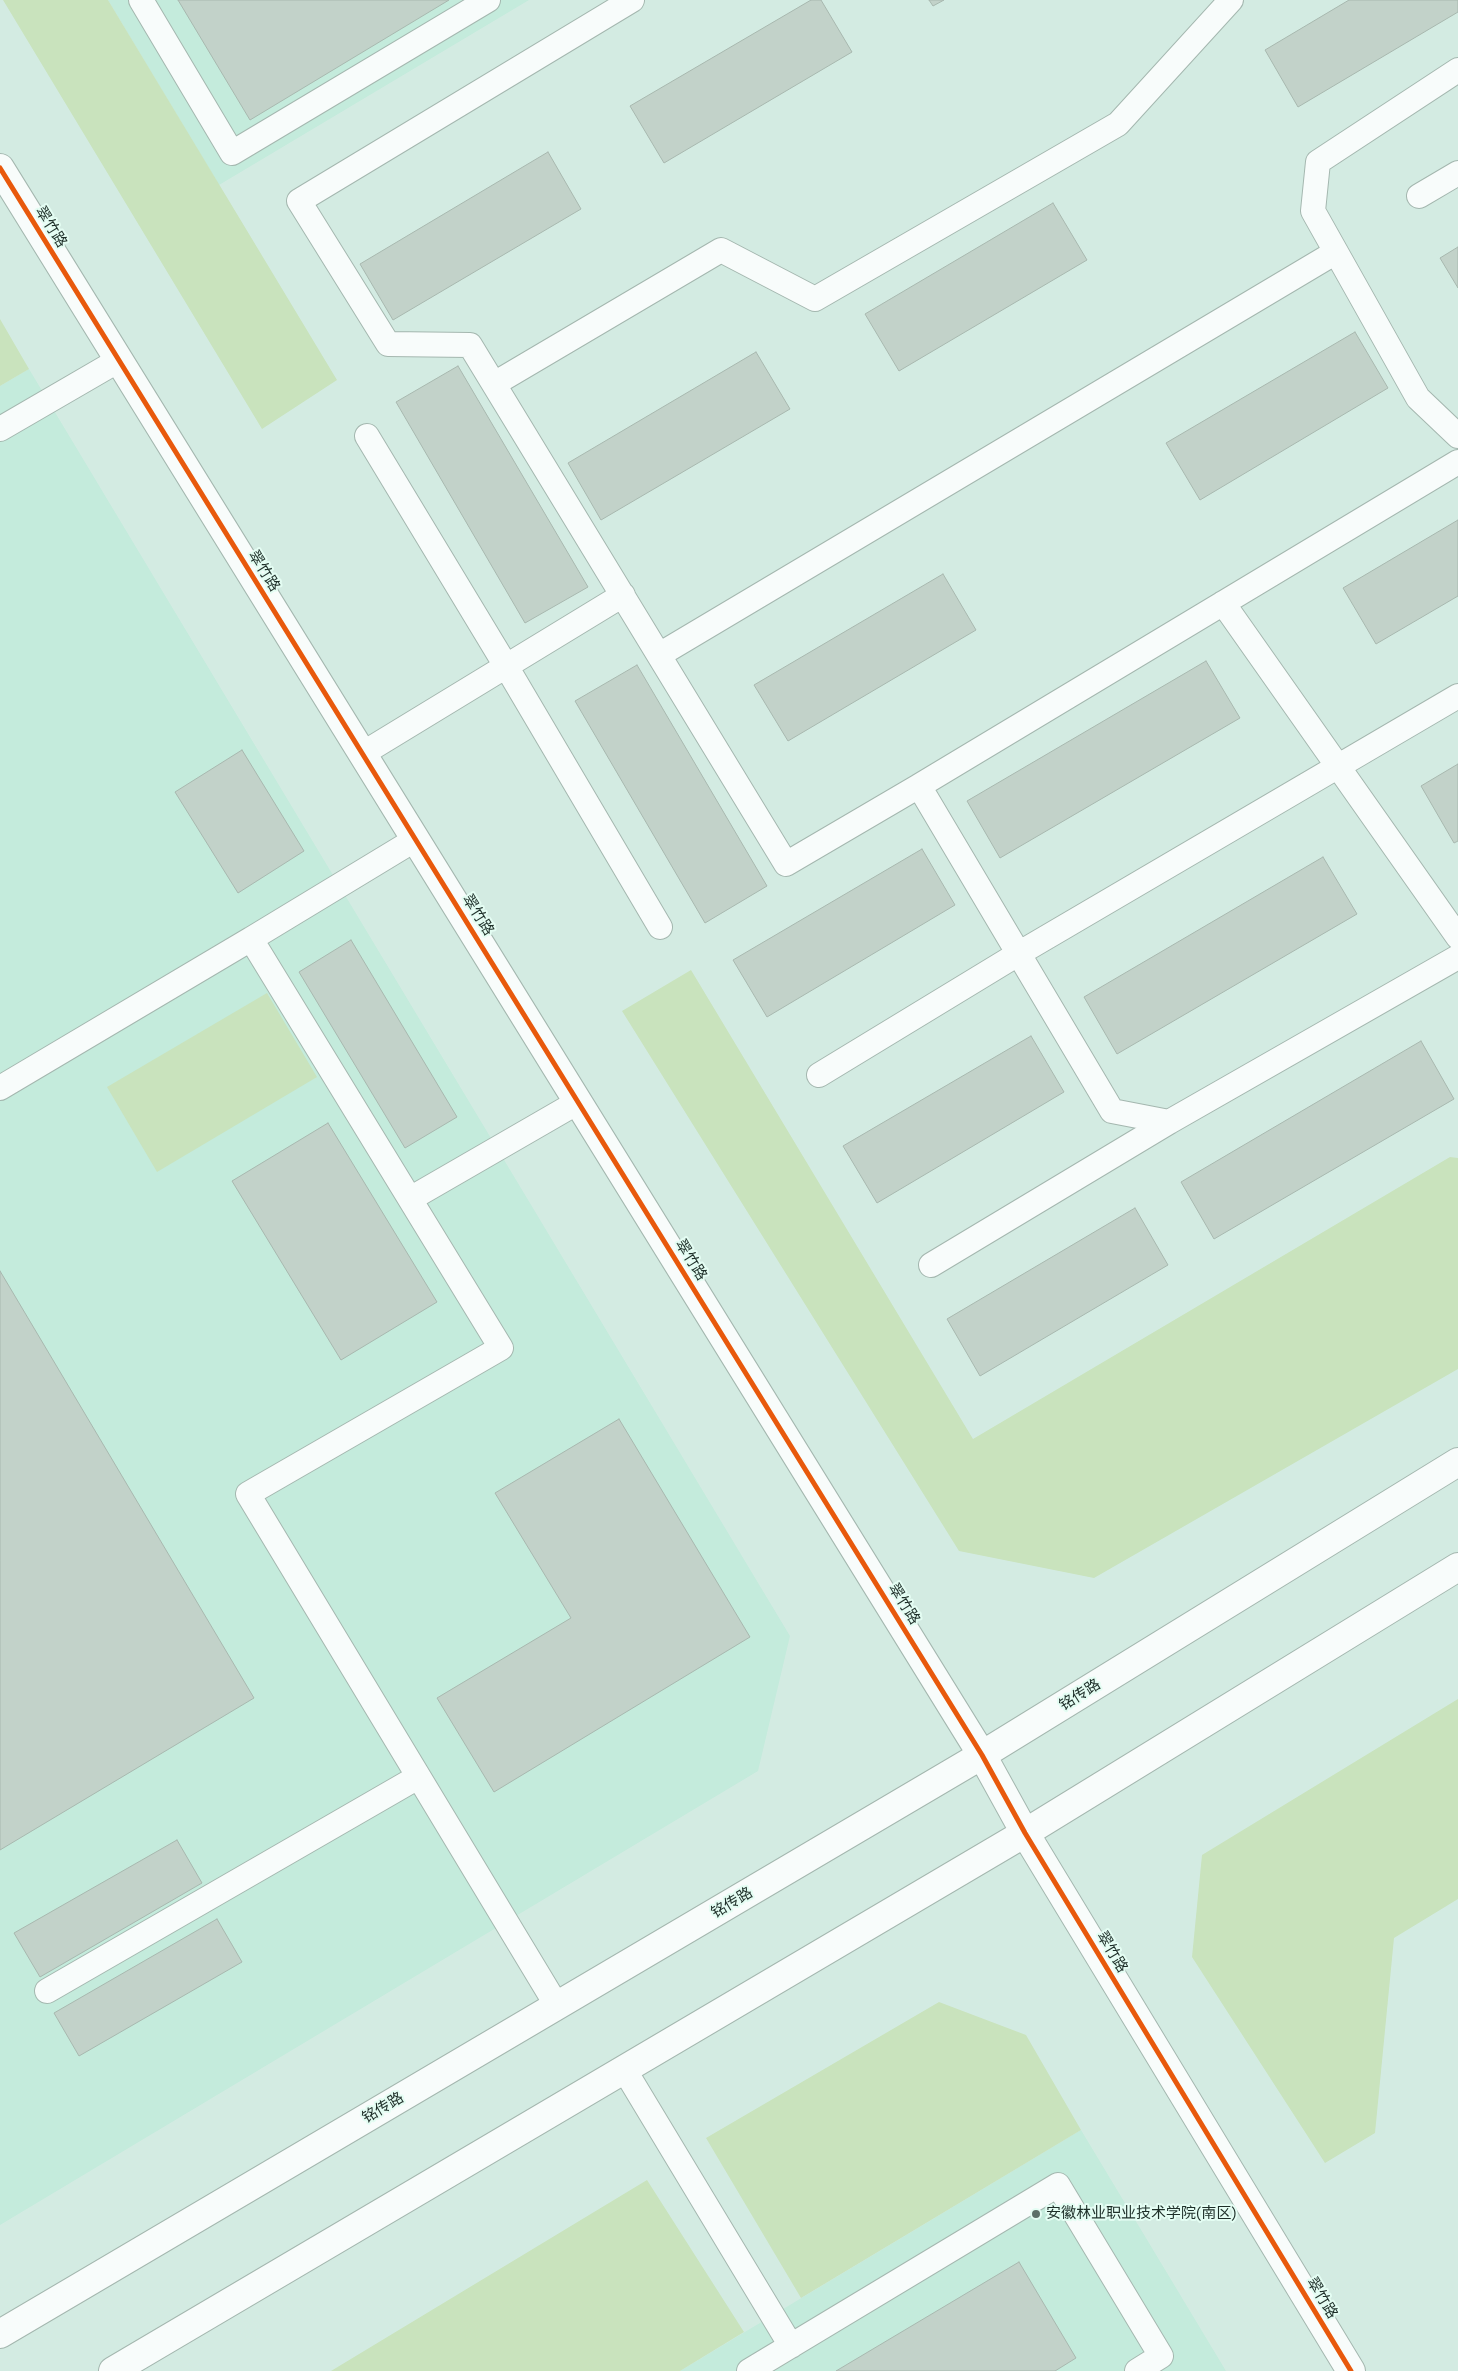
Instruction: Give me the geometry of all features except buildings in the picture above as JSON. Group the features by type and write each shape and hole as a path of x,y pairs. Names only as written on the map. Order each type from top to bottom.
{"main road":[{"name":"翠竹路","path":"0,168 982,1755 1025,1833 1351,2371"},
{"name":"铭传路","path":"0,2334 982,1755 1458,1462"},
{"path":"113,2371 1025,1833 1458,1568"}],"lane":[{"path":"141,0 232,153 488,0"},
{"path":"632,0 299,201 388,344 470,344 786,864 1458,462"},
{"path":"494,384 721,250 815,299 1118,124 1231,0"},
{"path":"1458,70 1318,162 1313,210 1418,398 1458,436"},
{"path":"1419,196 1458,174"},
{"path":"659,655 1336,252"},
{"path":"0,429 119,360"},
{"path":"367,436 506,666 660,927"},
{"path":"362,754 623,595"},
{"path":"1223,603 1458,937"},
{"path":"819,1075 1018,954 1458,696"},
{"path":"919,786 1112,1111 1169,1122"},
{"path":"0,1088 251,939 416,838"},
{"path":"251,939 500,1348 248,1494 557,2006"},
{"path":"931,1265 1169,1122 1458,957"},
{"path":"410,1199 578,1102"},
{"path":"47,1991 418,1777"},
{"path":"624,2069 791,2346"},
{"path":"749,2371 1058,2185 1161,2356 1137,2371"}],"shaded area":[{"path":"3,0 108,0 337,380 262,429"},
{"path":"108,0 529,0 219,185"},
{"path":"0,319 29,369 0,386"},
{"path":"29,369 790,1636 758,1771 0,2225 0,386"},
{"path":"691,970 973,1439 1450,1157 1458,1158 1458,1369 1094,1578 959,1551 622,1011"},
{"path":"267,993 317,1077 157,1172 107,1087"},
{"path":"1458,1699 1458,1899 1394,1938 1375,2133 1325,2163 1192,1957 1202,1855"},
{"path":"939,2002 1026,2035 1081,2130 801,2298 706,2138"},
{"name":"安徽林业职业技术学院(南区)","path":"1081,2130 1226,2371 680,2371"},
{"path":"647,2180 744,2332 680,2371 331,2371"}],"cycle path":[{"path":"0,168 982,1755 1025,1833 1351,2371"}],"place":[{"name":"安徽林业职业技术学院(南区)","path":"1036,2214"}]}
